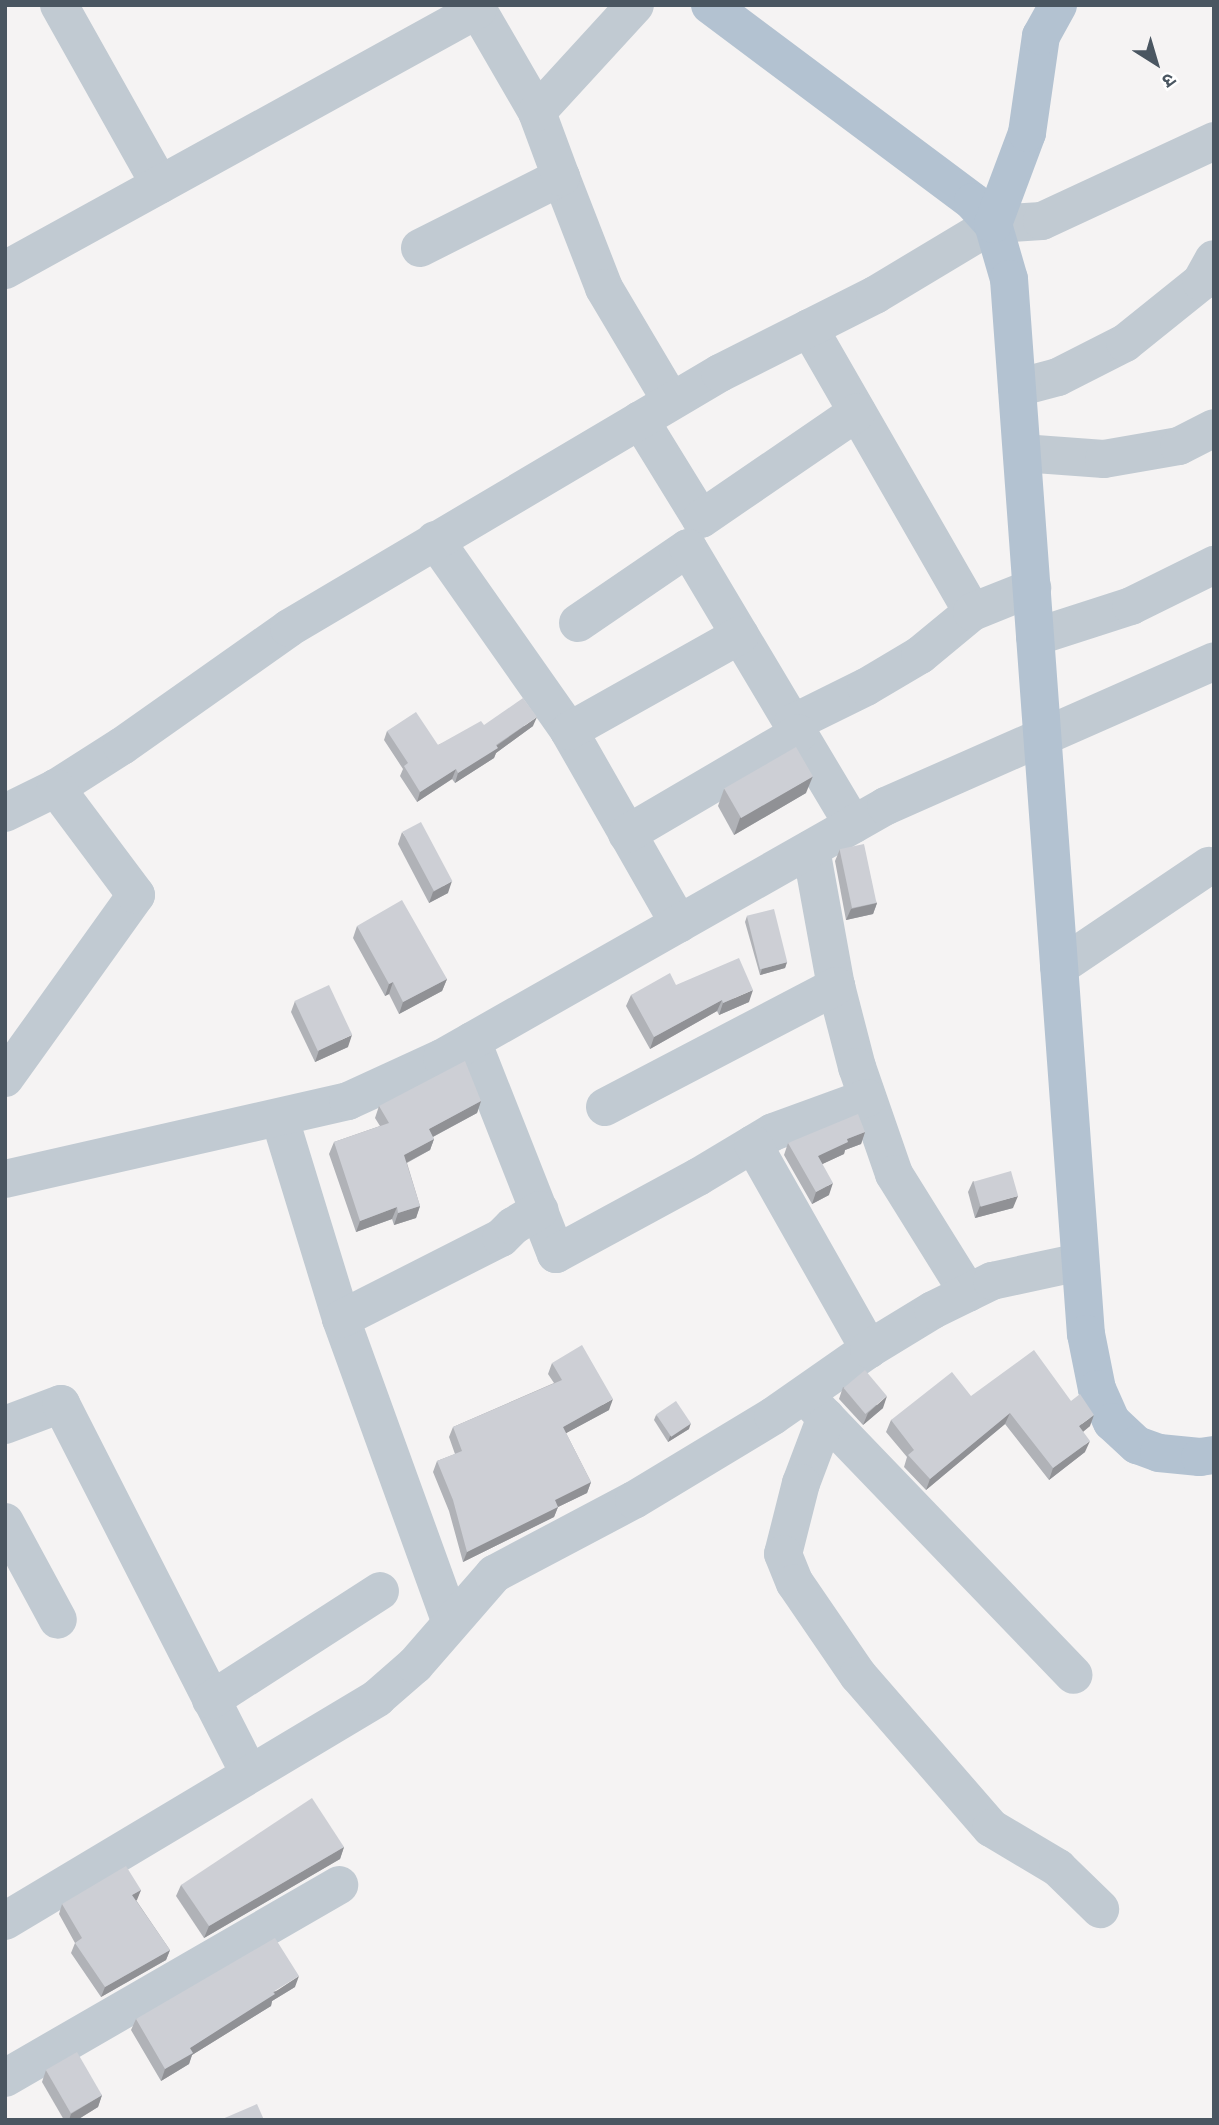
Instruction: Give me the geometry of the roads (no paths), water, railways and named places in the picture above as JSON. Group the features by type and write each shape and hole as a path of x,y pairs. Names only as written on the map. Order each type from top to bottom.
{"main road":[{"path":"709,5 973,202 992,224 1009,279 1080,1262 1091,1362 1097,1389 1112,1422 1137,1445 1159,1453 1200,1457 1214,1455"},
{"path":"992,224 1027,132 1041,36 1058,5"}],"street":[{"path":"60,5 160,185"},
{"path":"537,112 635,5"},
{"path":"5,270 476,8 537,112 604,288 701,519 858,412"},
{"path":"5,813 56,788 122,746 289,628 655,411 876,295 992,224 1042,221 1214,141"},
{"path":"420,248 561,177"},
{"path":"1017,388 1058,377 1125,343 1201,282 1214,259"},
{"path":"809,328 972,612"},
{"path":"1022,453 1104,459 1179,446 1214,428"},
{"path":"435,540 569,732 679,925"},
{"path":"578,623 688,548 853,825"},
{"path":"1035,637 1130,606 1214,565"},
{"path":"627,834 796,728 920,655 972,612 1032,588"},
{"path":"569,732 740,635"},
{"path":"5,1179 280,1119 348,1101 472,1041 886,806 1214,661"},
{"path":"7,1072 136,895 56,788"},
{"path":"811,849 836,986 867,1098 894,1174 968,1293"},
{"path":"1059,967 1209,866"},
{"path":"605,1107 836,986"},
{"path":"472,1041 556,1254 773,1132 867,1098"},
{"path":"280,1119 341,1320 451,1623"},
{"path":"753,1144 869,1349"},
{"path":"341,1320 501,1238 513,1226 540,1210"},
{"path":"5,1921 377,1698 415,1665 494,1574 815,1406 869,1349 968,1293 992,1281 1080,1262"},
{"path":"5,1426 61,1404 249,1773"},
{"path":"815,1406 1074,1675"},
{"path":"815,1406 801,1483 783,1554 795,1583 858,1675 991,1828 1058,1868 1100,1909"},
{"path":"5,1522 58,1620"},
{"path":"211,1700 380,1591"},
{"path":"5,2078 339,1885"}]}
